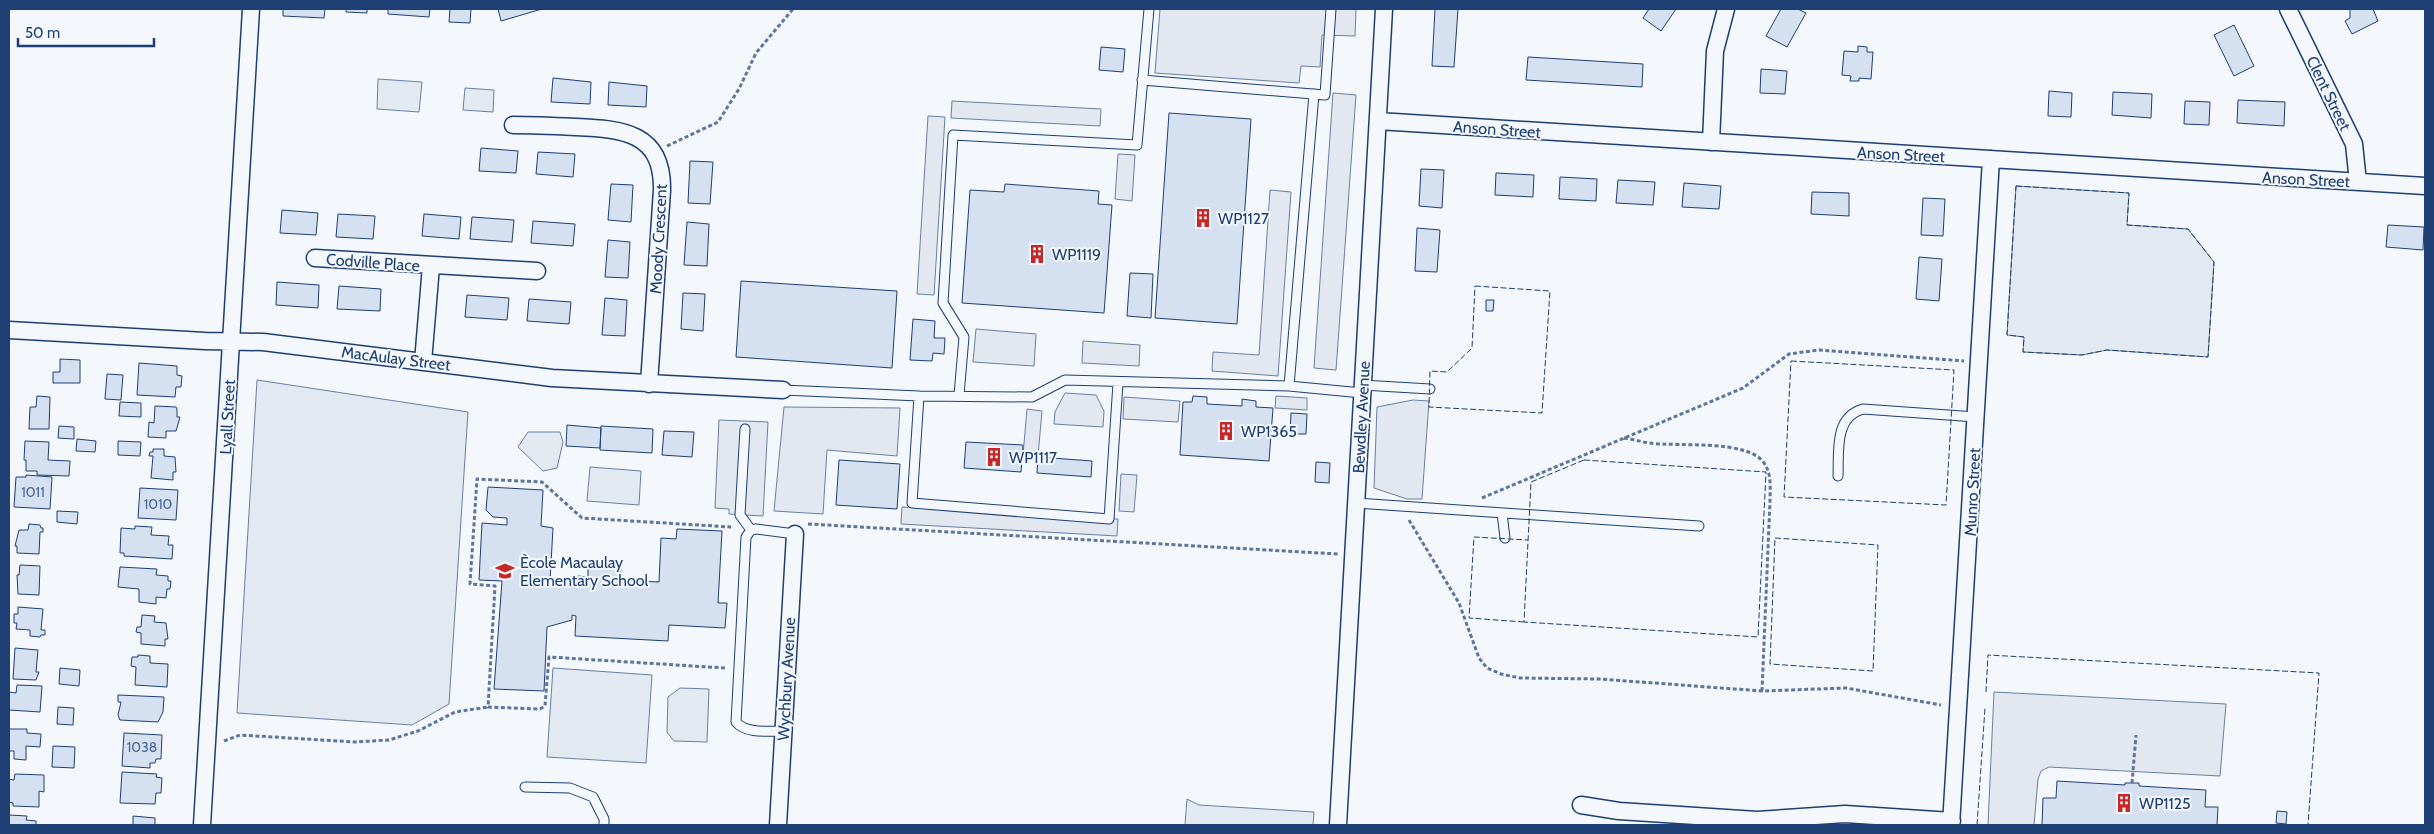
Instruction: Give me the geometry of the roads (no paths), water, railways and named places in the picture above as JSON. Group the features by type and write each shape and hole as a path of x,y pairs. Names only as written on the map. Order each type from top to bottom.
{"street":[{"name":"Lyall Street","path":"202,825 251,9"},
{"name":"Bewdley Avenue","path":"1338,825 1384,9"},
{"path":"1711,142 1715,51 1726,9"},
{"name":"Clent Street","path":"2288,9 2354,144 2358,182"},
{"name":"Anson Street","path":"1378,121 2425,186"},
{"name":"Moody Crescent","path":"513,124 618,130 637,137 652,152 661,170 662,190 649,384"},
{"name":"Munro Street","path":"1952,823 1991,159"},
{"name":"Codville Place","path":"315,258 431,266 536,270"},
{"name":"Codville Place","path":"423,362 431,266"},
{"name":"MacAulay Street","path":"9,330 231,342 263,342 552,378 783,390"},
{"name":"Wychbury Avenue","path":"778,825 795,534"},
{"path":"1580,805 1620,811 1757,820 1845,814 1952,823"}],"lane":[{"path":"959,395 964,338 943,303 953,135 1138,146 1149,9"},
{"path":"1142,80 1325,95 1331,9"},
{"path":"1289,386 1314,94"},
{"path":"783,390 920,396 1032,397 1065,380 1118,383 1430,389"},
{"path":"920,396 912,503 1109,519 1118,383"},
{"path":"1838,476 1842,427 1848,416 1858,410 1976,417"},
{"path":"745,429 740,515 751,530 795,534"},
{"path":"1356,503 1699,526"},
{"path":"1502,513 1505,538"},
{"path":"751,530 746,537 736,722 741,728 747,730 783,732"},
{"path":"524,787 570,788 593,797 604,819 604,825"}],"place":[{"name":"WP1127","path":"1203,218"},
{"name":"WP1119","path":"1037,254"},
{"name":"WP1365","path":"1226,431"},
{"name":"WP1117","path":"994,457"},
{"name":"Ècole Macaulay Elementary School","path":"505,571"},
{"name":"WP1125","path":"2124,803"}]}
